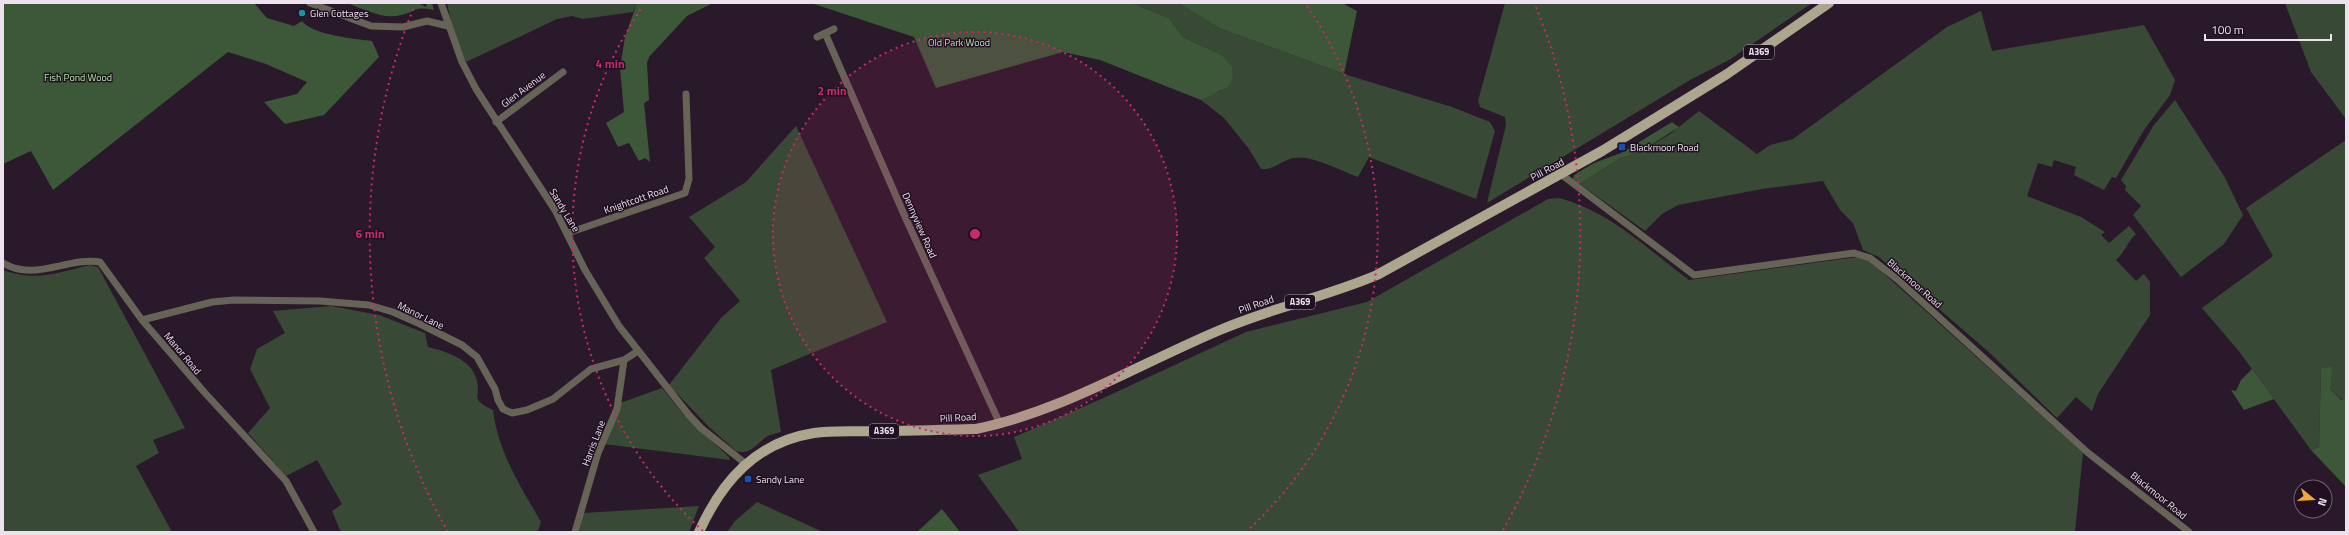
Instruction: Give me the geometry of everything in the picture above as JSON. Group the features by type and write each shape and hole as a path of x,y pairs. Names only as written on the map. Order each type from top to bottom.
{"main road":[{"name":"Pill Road","path":"699,532 717,496 746,464 782,443 816,433 976,429 1000,424 1053,406 1118,379 1170,351 1256,315 1341,290 1377,275 1562,175 1700,91 1829,3"}],"street":[{"path":"310,3 371,26 403,27 427,22 448,26"},
{"name":"Sandy Lane","path":"441,3 462,62 496,122 521,157 568,233 585,270 619,326 701,428 746,464"},
{"path":"817,37 834,29"},
{"name":"Dennyview Road","path":"825,33 909,226 1000,424"},
{"name":"Glen Avenue","path":"496,122 563,72"},
{"name":"Knightcott Road","path":"568,233 685,193 689,179 686,94"},
{"name":"Blackmoor Road","path":"1562,175 1694,275 1854,253 1870,258 1903,284 2087,452 2189,532"},
{"name":"Manor Road","path":"3,263 21,270 37,270 79,262 100,262 142,320 205,393 286,481 314,532"},
{"name":"Manor Lane","path":"142,320 212,302 234,300 320,301 369,305 393,312 462,345 477,357 495,389 498,400 503,409 512,413 527,410 553,399 591,369 624,360 638,351"},
{"name":"Harris Lane","path":"575,532 598,453 617,409 624,360"}],"green space":[{"name":"Fish Pond Wood","path":"3,3 254,3 267,18 294,26 302,21 307,26 324,33 372,41 379,57 324,115 285,124 264,102 297,94 307,82 266,64 228,52 53,190 31,151 3,164"},
{"path":"347,3 418,3 426,7 427,3 432,3 434,10 419,9 401,15 387,16 380,15"},
{"path":"447,3 637,3 633,12 583,19 572,16 557,19 466,62 452,27"},
{"path":"637,3 713,3 687,16 649,57 647,63 649,100 644,103 650,162 645,158 639,161 629,143 618,147 606,123 624,112 620,68 625,37"},
{"name":"Old Park Wood","path":"811,3 1132,3 1169,18 1183,37 1222,55 1232,66 1233,77 1228,87 1201,100 1100,60 1063,52 936,88 914,37"},
{"path":"1132,3 1178,3 1219,28 1344,74 1452,107 1490,122 1495,131 1476,199 1369,157 1358,177 1335,167 1308,158 1300,157 1289,159 1274,167 1261,169 1249,149 1224,118 1201,100 1208,95 1221,91 1232,66 1222,55 1183,37 1169,18"},
{"path":"1178,3 1342,3 1357,11 1344,74 1219,28"},
{"path":"1505,3 1812,3 1729,60 1690,80 1487,203 1506,125 1505,117 1480,107 1478,101"},
{"path":"2285,3 2346,3 2346,119 2311,72"},
{"path":"1981,11 1992,51 2144,25 2175,80 2170,95 2144,130 2116,178 2112,177 2104,190 2074,175 2076,167 2054,160 2052,167 2038,163 2027,196 2081,217 2105,232 2101,235 2109,243 2129,226 2136,234 2116,260 2136,281 2144,274 2150,282 2150,315 2098,394 2092,411 2076,397 2057,418 1991,354 1879,257 1863,250 1853,223 1840,210 1823,181 1762,189 1678,205 1662,214 1645,231 1580,184 1619,159 1640,152 1670,134 1699,111 1757,154 1770,145 1793,139 1947,27"},
{"path":"2175,100 2224,176 2243,215 2224,244 2181,277 2133,215 2141,206 2125,190 2126,186 2121,180 2154,125"},
{"path":"1672,122 1679,127 1640,152 1619,159 1580,184 1573,179 1574,175 1594,163 1621,153"},
{"path":"796,126 887,322 771,370 781,432 768,436 754,448 746,452 741,452 736,451 709,427 669,385 721,318 740,301 704,258 715,247 689,217 746,182"},
{"path":"2346,140 2346,397 2343,400 2330,389 2321,369 2319,447 2311,450 2238,350 2202,308 2273,256 2246,208"},
{"path":"1559,198 1595,212 1612,222 1689,280 1857,257 1869,260 2083,453 2075,532 1019,532 978,475 1022,459 1014,437 1099,400 1246,332 1367,302 1548,199"},
{"path":"90,265 98,267 185,428 153,440 159,453 136,466 172,532 3,532 3,270 15,274 37,276"},
{"path":"331,306 379,315 425,333 428,347 451,354 470,367 477,381 478,400 493,410 500,440 511,469 541,522 538,531 341,532 332,511 342,504 317,460 286,476 248,433 270,408 250,369 257,349 285,333 273,311"},
{"path":"2332,367 2330,389 2342,400 2346,397 2346,487 2311,450 2319,447 2321,368"},
{"path":"2252,369 2274,399 2244,410 2231,390 2236,391 2241,380"},
{"path":"662,388 684,415 729,457 730,460 604,444 620,403"},
{"path":"757,502 823,532 727,532 735,521"},
{"path":"699,506 689,532 579,532 583,513"},
{"path":"942,509 960,532 917,532"}],"place":[{"name":"Glen Cottages","path":"302,13"},
{"name":"Blackmoor Road","path":"1622,147"},
{"name":"Sandy Lane","path":"748,479"}]}
